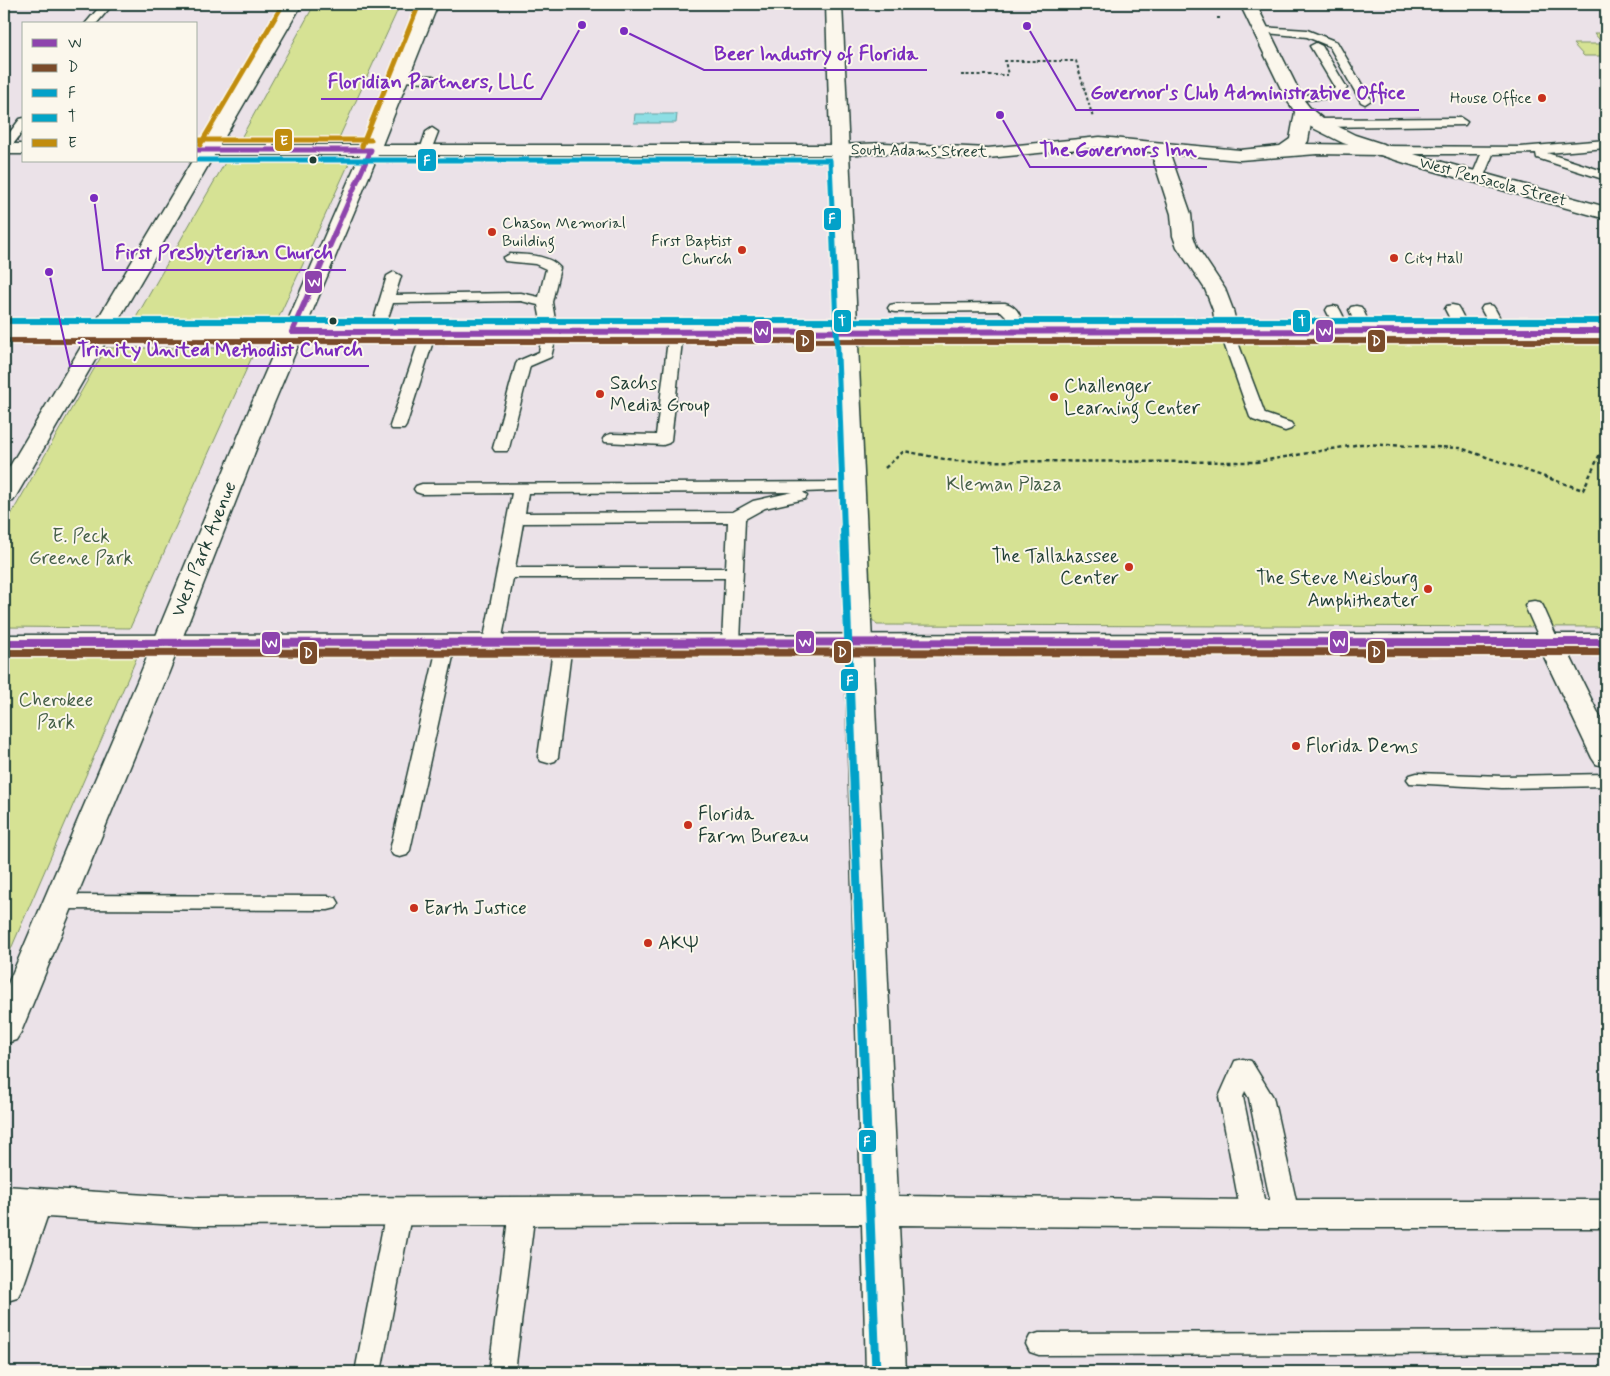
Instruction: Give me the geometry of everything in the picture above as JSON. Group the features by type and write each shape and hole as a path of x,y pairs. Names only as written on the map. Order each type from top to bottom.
{"street":[{"path":"203,150 294,4"},
{"name":"West Park Avenue","path":"4,1032 166,643 292,332 371,150 430,4"},
{"path":"834,4 886,1372"},
{"path":"1248,4 1305,111 1349,139 1380,150"},
{"path":"1285,150 1299,140 1305,111"},
{"name":"South Adams Street","path":"203,150 840,150 884,148 988,153 1100,142 1240,155 1285,150 1380,150"},
{"path":"1159,148 1181,214 1183,236 1187,247 1215,289 1227,332"},
{"path":"4,149 22,149"},
{"name":"West Pensacola Street","path":"1380,150 1606,213"},
{"path":"4,496 102,331 196,162"},
{"path":"4,330 292,332 1606,331"},
{"path":"1550,642 1606,758"},
{"path":"4,643 1606,642"},
{"path":"4,1287 19,1201 194,1212 880,1210 1270,1214 1606,1214"}],"lane":[{"path":"92,22 108,4"},
{"path":"1261,30 1296,32 1325,39 1333,44 1365,100"},
{"path":"1305,111 1339,92 1341,88 1316,46"},
{"path":"400,79 433,79"},
{"path":"1305,111 1461,122"},
{"path":"4,149 22,125"},
{"path":"426,150 432,132"},
{"path":"1380,150 1569,149 1606,144"},
{"path":"1478,176 1489,150"},
{"path":"1527,150 1606,176"},
{"path":"501,448 523,364 546,354 550,332 545,302 553,268 545,262 510,258"},
{"path":"377,332 394,276"},
{"path":"387,299 521,297 545,302"},
{"path":"895,308 1005,308 1014,316 1018,332"},
{"path":"1452,309 1464,332"},
{"path":"1488,309 1500,331"},
{"path":"1333,310 1344,332"},
{"path":"1356,310 1366,332"},
{"path":"398,426 429,332"},
{"path":"610,439 663,440 676,332"},
{"path":"1227,332 1258,416 1285,426"},
{"path":"422,489 852,487"},
{"path":"515,518 737,517 747,509 765,503 852,487"},
{"path":"492,643 521,488"},
{"path":"731,643 737,517"},
{"path":"505,573 734,573"},
{"path":"1534,606 1550,642"},
{"path":"400,850 447,643"},
{"path":"548,757 563,643"},
{"path":"1417,779 1502,782 1606,780"},
{"path":"58,902 328,903"},
{"path":"1242,1067 1261,1097 1270,1214 1231,1097 1242,1067"},
{"path":"368,1372 399,1211"},
{"path":"502,1372 522,1211"},
{"path":"1039,1344 1606,1342"}],"path":[{"path":"961,75 1008,75 1005,61 1076,61 1100,142"},
{"path":"879,474 904,451 954,461 1256,462 1361,444 1460,448 1583,490 1606,441"}],"green space":[{"path":"314,5 400,5 339,138 241,138"},
{"path":"1594,33 1606,33 1606,56 1584,56 1573,44 1603,44"},
{"path":"226,161 350,161 277,321 134,321"},
{"name":"Kleman Plaza","path":"874,342 1606,343 1606,627 877,625 865,611 858,348"},
{"name":"E. Peck Greene Park","path":"106,348 256,348 130,628 4,627 4,527"},
{"name":"Cherokee Park","path":"4,657 137,657 4,965"}],"water":[{"path":"635,114 677,114 676,123 634,123"}],"transit line":[{"name":"E","path":"200,145 283,4"},
{"name":"E","path":"362,146 419,4"},
{"name":"E","path":"198,140 371,140"},
{"name":"W","path":"198,150 371,150 292,332 1606,331"},
{"name":"F","path":"198,160 830,160 876,1372"},
{"name":"T","path":"4,321 1606,321"},
{"name":"D","path":"4,341 1606,341"},
{"name":"W","path":"4,643 1606,642"},
{"name":"D","path":"4,653 1606,652"}],"place":[{"name":"Floridian Partners, LLC","path":"582,25"},
{"name":"Governor's Club Administrative Office","path":"1027,26"},
{"name":"Beer Industry of Florida","path":"624,31"},
{"name":"House Office","path":"1542,98"},
{"name":"The Governors Inn","path":"1000,115"},
{"name":"First Presbyterian Church","path":"94,198"},
{"name":"Chason Memorial Building","path":"492,232"},
{"name":"First Baptist Church","path":"742,250"},
{"name":"City Hall","path":"1394,258"},
{"name":"Trinity United Methodist Church","path":"49,272"},
{"name":"Sachs Media Group","path":"600,394"},
{"name":"Challenger Learning Center","path":"1054,397"},
{"name":"The Tallahassee Center","path":"1129,567"},
{"name":"The Steve Meisburg Amphitheater","path":"1428,589"},
{"name":"Florida Dems","path":"1296,746"},
{"name":"Florida Farm Bureau","path":"688,825"},
{"name":"Earth Justice","path":"414,908"},
{"name":"AKΨ","path":"648,943"}]}
